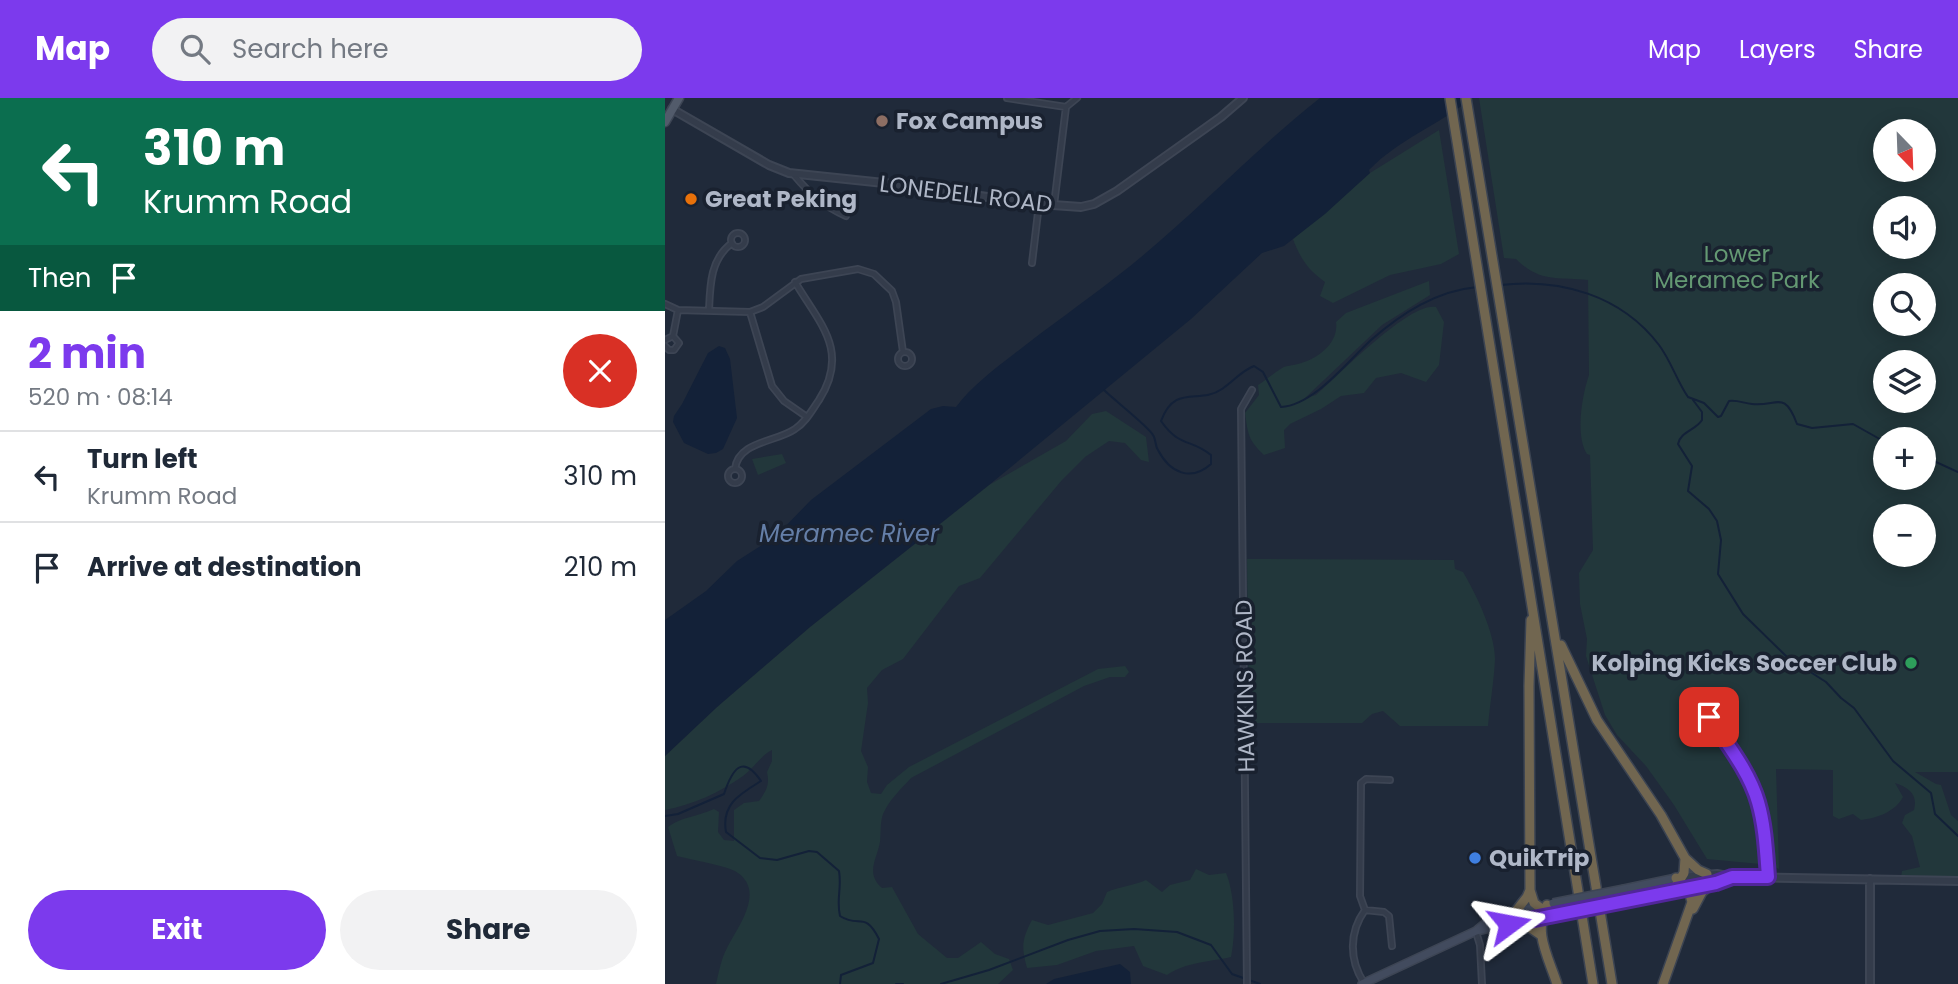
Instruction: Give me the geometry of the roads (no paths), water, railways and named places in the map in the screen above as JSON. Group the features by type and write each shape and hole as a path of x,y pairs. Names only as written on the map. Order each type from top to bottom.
{"highway":[{"path":"1451,98 1593,984"},
{"path":"1467,98 1612,984"},
{"path":"1516,911 1530,890 1529,686 1532,601"},
{"path":"1556,635 1597,720 1661,816 1685,858 1709,878 1689,917 1663,984"},
{"path":"1685,858 1680,883 1692,902 1689,917"},
{"path":"1530,890 1547,910 1541,935 1557,984"},
{"path":"1509,924 1529,927 1541,935"}],"main road":[{"path":"665,122 678,98"},
{"path":"1363,983 1476,931 1509,924 1547,910 1625,889 1680,883"},
{"path":"1476,931 1489,920 1516,911 1626,900 1680,883"}],"street":[{"path":"1007,98 1066,107"},
{"path":"1054,206 1066,107 1077,98"},
{"name":"LONEDELL ROAD","path":"672,109 769,165 793,175 892,183 1054,206 1085,207 1101,201 1216,121 1243,98"},
{"path":"793,175 811,196 827,208 846,216"},
{"path":"1032,263 1039,204"},
{"path":"709,311 711,274 732,243"},
{"path":"665,304 678,310 750,312 763,307 795,282 807,277 853,269 874,274 885,282 894,295 903,352"},
{"path":"735,468 737,458 744,453 793,430 807,417 829,381 832,359 821,323 795,282"},
{"path":"673,336 678,310"},
{"path":"750,312 772,386 784,401 807,417"},
{"path":"665,340 673,336"},
{"path":"665,346 671,350 677,347 678,340 673,336"},
{"name":"HAWKINS ROAD","path":"1247,984 1243,854 1241,409 1252,390"},
{"path":"1709,717 1746,774 1758,799 1764,827 1768,877"},
{"path":"1365,910 1360,896 1361,783 1366,779 1390,780"},
{"path":"1680,883 1732,877 1958,881"},
{"path":"1680,883 1709,878"},
{"path":"1870,879 1870,984"},
{"path":"1365,910 1384,912 1389,916 1392,946"},
{"path":"1363,983 1355,969 1353,931 1365,910"},
{"path":"1476,931 1480,945 1482,984"}],"water":[{"name":"Meramec River","path":"1320,98 1472,98 1381,159 1369,170 1370,173 1325,214 1284,246 1262,253 1191,319 989,485 810,627 665,756 665,620 706,591 737,561 776,536 811,500 931,409 956,407 991,372 1143,256"},
{"path":"719,346 725,348 730,359 737,418 723,449 708,454 684,443 673,422 708,353"},
{"path":"1120,964 1130,972 1131,984 1046,984 1054,979"}],"waterway":[{"path":"1500,285 1545,284 1567,288 1608,302 1644,328 1659,345 1688,397 1704,403 1718,417 1729,401 1752,404 1779,402 1788,407 1797,424 1812,428 1853,424 1873,435"},
{"path":"1104,390 1150,431 1157,448 1169,464 1181,472 1196,473 1211,464 1211,455 1174,435 1161,421 1173,402 1180,398 1213,393 1254,366 1263,372 1281,407 1293,404 1318,390 1371,340 1407,312 1447,293 1477,287"},
{"path":"1693,400 1702,412 1702,420 1682,437 1678,444 1692,466 1688,491 1709,509 1717,521 1721,540 1718,574 1743,614 1787,657 1826,682 1854,708 1893,761 1931,793 1935,814 1958,836"},
{"path":"1936,462 1958,472"},
{"path":"665,816 678,814 724,794 730,778 738,768 743,766 754,773 761,781 739,795 729,807 725,822 726,832 760,858 777,860 809,851 817,852 839,871 840,916 847,920 865,922 879,939 873,963 841,975 840,984"},
{"path":"941,984 989,970 1068,940 1100,931 1134,929 1177,932 1211,945 1232,974 1260,984"},
{"path":"896,984 903,984"}],"place":[{"name":"Fox Campus","path":"882,121"},
{"name":"Great Peking","path":"691,199"},
{"name":"Kolping Kicks Soccer Club","path":"1911,663"},
{"name":"QuikTrip","path":"1475,858"}],"park label":[{"name":"Lower Meramec Park","path":"1737,267"}]}
